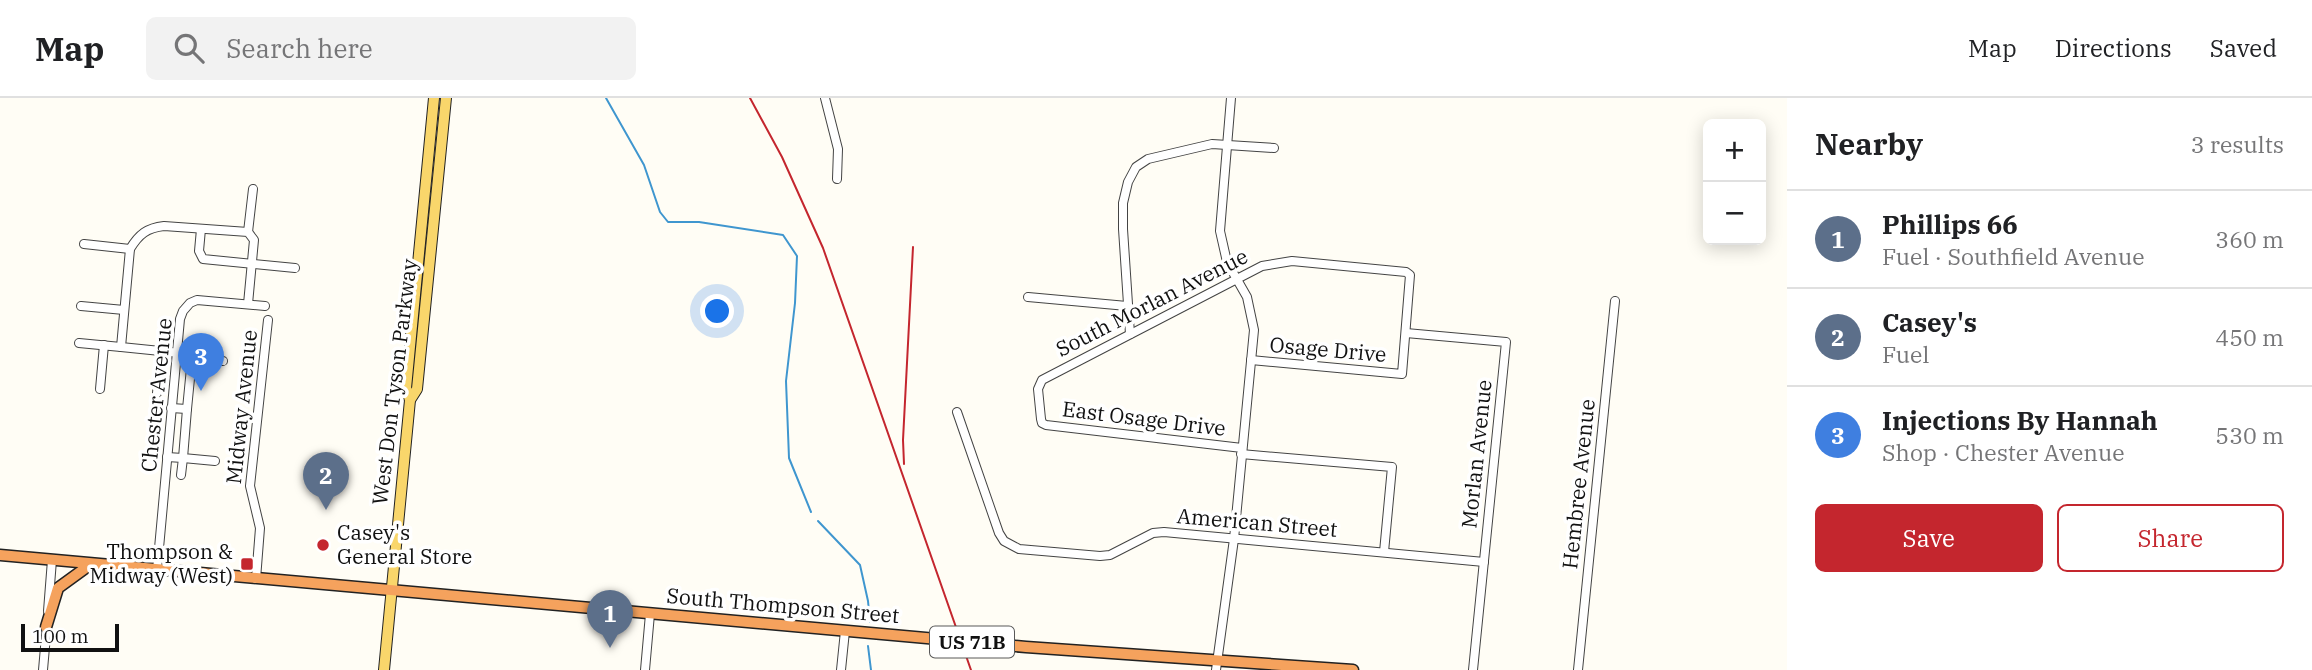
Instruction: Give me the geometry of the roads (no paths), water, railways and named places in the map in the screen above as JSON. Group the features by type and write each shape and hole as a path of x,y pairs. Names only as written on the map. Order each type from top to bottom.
{"highway":[{"name":"South Thompson Street","path":"0,555 1217,666 1353,670"},
{"path":"46,627 58,587 91,564"}],"main road":[{"path":"410,400 406,388 434,98"},
{"name":"West Don Tyson Parkway","path":"384,670 410,400 417,389 446,98"}],"street":[{"path":"825,98 838,149 837,179"},
{"path":"1217,666 1234,539 1254,330 1247,297 1227,262 1220,231 1231,98"},
{"path":"1130,334 1123,203 1128,182 1136,167 1148,159 1212,144 1274,148"},
{"path":"248,304 254,240 248,232 253,188"},
{"path":"121,347 130,249 136,238 153,228 164,226 248,232"},
{"path":"201,229 201,257 295,268"},
{"path":"84,244 130,249"},
{"name":"South Morlan Avenue","path":"1042,424 1039,384 1262,266 1292,261 1406,272 1410,275 1406,333"},
{"path":"1028,297 1127,306"},
{"name":"Chester Avenue","path":"157,570 176,352 183,311 190,303 205,299 265,306"},
{"name":"Hembree Avenue","path":"1578,670 1615,302"},
{"path":"81,306 124,310"},
{"name":"Midway Avenue","path":"256,579 260,528 250,486 268,320"},
{"name":"Osage Drive","path":"1251,360 1402,374 1406,333"},
{"name":"Morlan Avenue","path":"1406,333 1506,342 1473,670"},
{"path":"79,343 176,352 190,354 192,358 222,361"},
{"path":"100,389 104,345"},
{"path":"157,393 162,351"},
{"path":"181,475 192,358"},
{"path":"171,408 187,409"},
{"name":"American Street","path":"957,412 999,533 1011,546 1019,549 1100,556 1120,552 1153,533 1164,532 1484,562"},
{"name":"East Osage Drive","path":"1042,424 1242,451 1392,467 1384,552"},
{"path":"167,457 215,461"},
{"path":"43,670 52,560"},
{"path":"645,670 650,614"},
{"path":"841,670 845,631"}],"waterway":[{"path":"606,98 644,165 660,212 668,222 699,222 783,235 797,256 795,303 786,381 789,458 811,512"},
{"path":"818,521 860,565 870,622"},
{"path":"868,646 871,670"}],"railway":[{"path":"750,98 782,157 823,248 971,670"},
{"path":"904,464 913,247"}],"place":[{"name":"Injections By Hannah","path":"201,391"},
{"name":"Casey's","path":"326,510"},
{"name":"Casey's General Store","path":"323,545"},
{"name":"Thompson & Midway (West)","path":"247,564"},
{"name":"Phillips 66","path":"610,648"}]}
